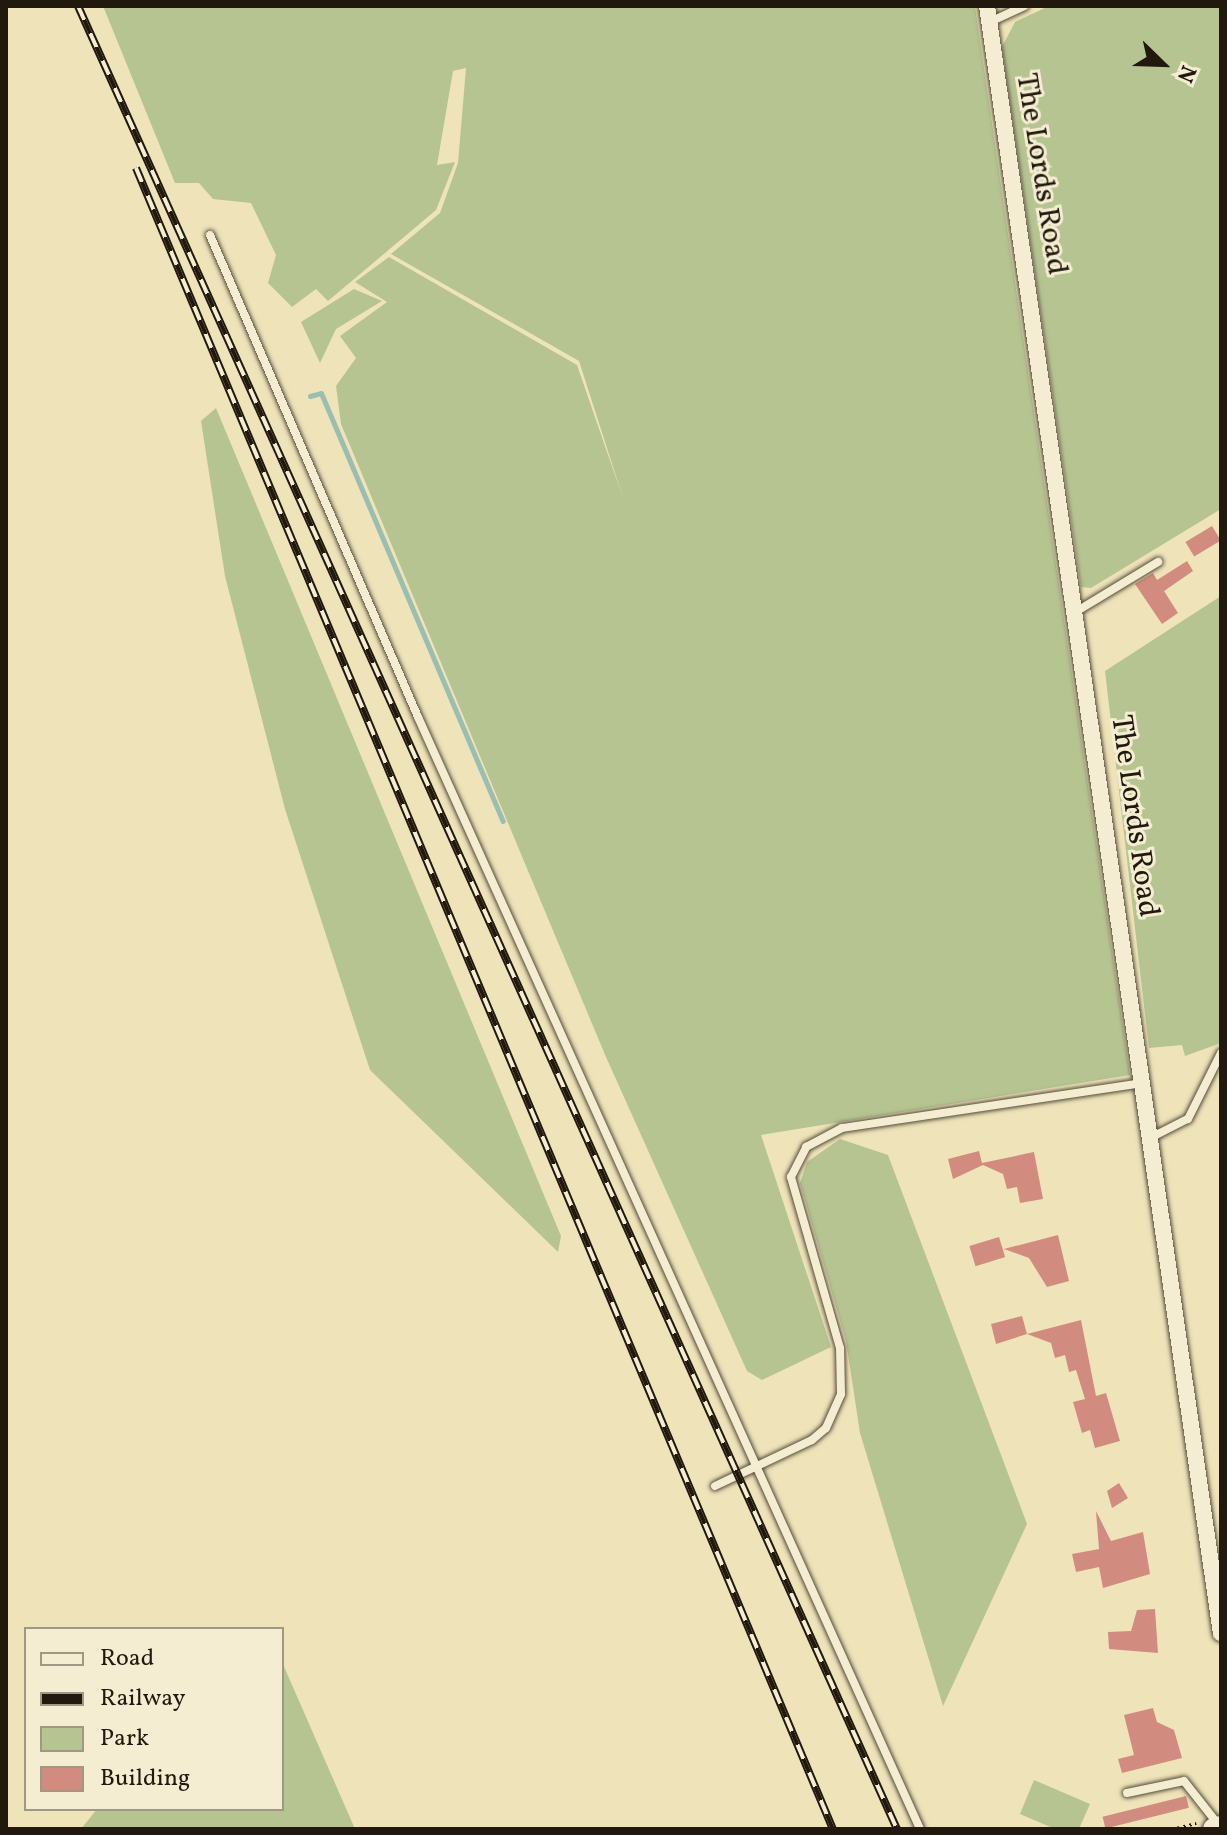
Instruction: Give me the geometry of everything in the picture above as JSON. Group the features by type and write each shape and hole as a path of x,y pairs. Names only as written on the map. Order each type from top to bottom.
{"street":[{"name":"The Lords Road","path":"988,14 1154,1136 1221,1633"}],"lane":[{"path":"988,14 1024,6"},
{"path":"210,235 754,1469 920,1829"},
{"path":"1077,611 1158,562"},
{"path":"1154,1136 1188,1119 1221,1053"},
{"path":"715,1486 754,1469 826,1428 841,1394 840,1348 791,1177 806,1147 842,1128 1144,1083"},
{"path":"1127,1793 1184,1781 1209,1804 1218,1828"}],"green space":[{"path":"103,6 975,6 1130,1075 761,1135 831,1347 762,1380 747,1371 606,1057 341,424 336,386 356,358 340,336 387,302 355,282 389,257 577,365 623,498 579,361 391,254 440,213 458,163 466,68 453,71 437,165 455,162 436,210 328,301 316,289 292,307 268,283 276,255 251,203 213,199 199,183 175,183"},
{"path":"1049,6 1221,6 1221,509 1091,588 1081,587 1002,47 1015,22"},
{"path":"354,289 382,301 336,329 320,363 301,322"},
{"path":"216,408 561,1236 558,1252 370,1070 285,809 225,576 201,421"},
{"path":"1221,596 1221,1043 1185,1056 1182,1045 1149,1048 1105,671"},
{"path":"840,1139 888,1155 1027,1524 943,1706 860,1433 846,1341 800,1183 807,1162"},
{"path":"284,1667 355,1829 81,1829 95,1811 284,1811"},
{"path":"1034,1780 1090,1804 1079,1829 1055,1829 1020,1814"}],"building":[{"path":"1212,526 1221,541 1194,557 1185,542"},
{"path":"1187,561 1193,571 1164,591 1178,613 1162,624 1135,584 1153,573 1157,580"},
{"path":"979,1151 982,1163 1034,1152 1043,1199 1020,1203 1017,1187 1007,1189 1003,1174 983,1165 953,1179 948,1159"},
{"path":"1058,1235 1069,1281 1047,1287 1029,1258 1004,1249"},
{"path":"999,1237 1005,1257 975,1266 969,1246"},
{"path":"1022,1316 1027,1334 996,1344 991,1324"},
{"path":"1081,1320 1096,1396 1106,1393 1120,1441 1095,1448 1090,1430 1082,1433 1073,1402 1085,1399 1076,1370 1069,1372 1065,1355 1055,1358 1051,1343 1027,1334"},
{"path":"1119,1483 1128,1498 1112,1508 1107,1491"},
{"path":"1096,1511 1111,1541 1143,1532 1150,1574 1103,1588 1099,1567 1076,1572 1072,1554 1099,1549"},
{"path":"1155,1609 1158,1653 1109,1649 1108,1632 1131,1631 1137,1610"},
{"path":"1153,1708 1157,1722 1174,1730 1182,1758 1122,1773 1118,1759 1134,1755 1124,1715"},
{"path":"1186,1796 1189,1808 1105,1828 1103,1817"}],"waterway":[{"path":"310,396 321,393 503,821"}],"railway":[{"path":"78,6 897,1829"},
{"path":"136,168 833,1829"}]}
